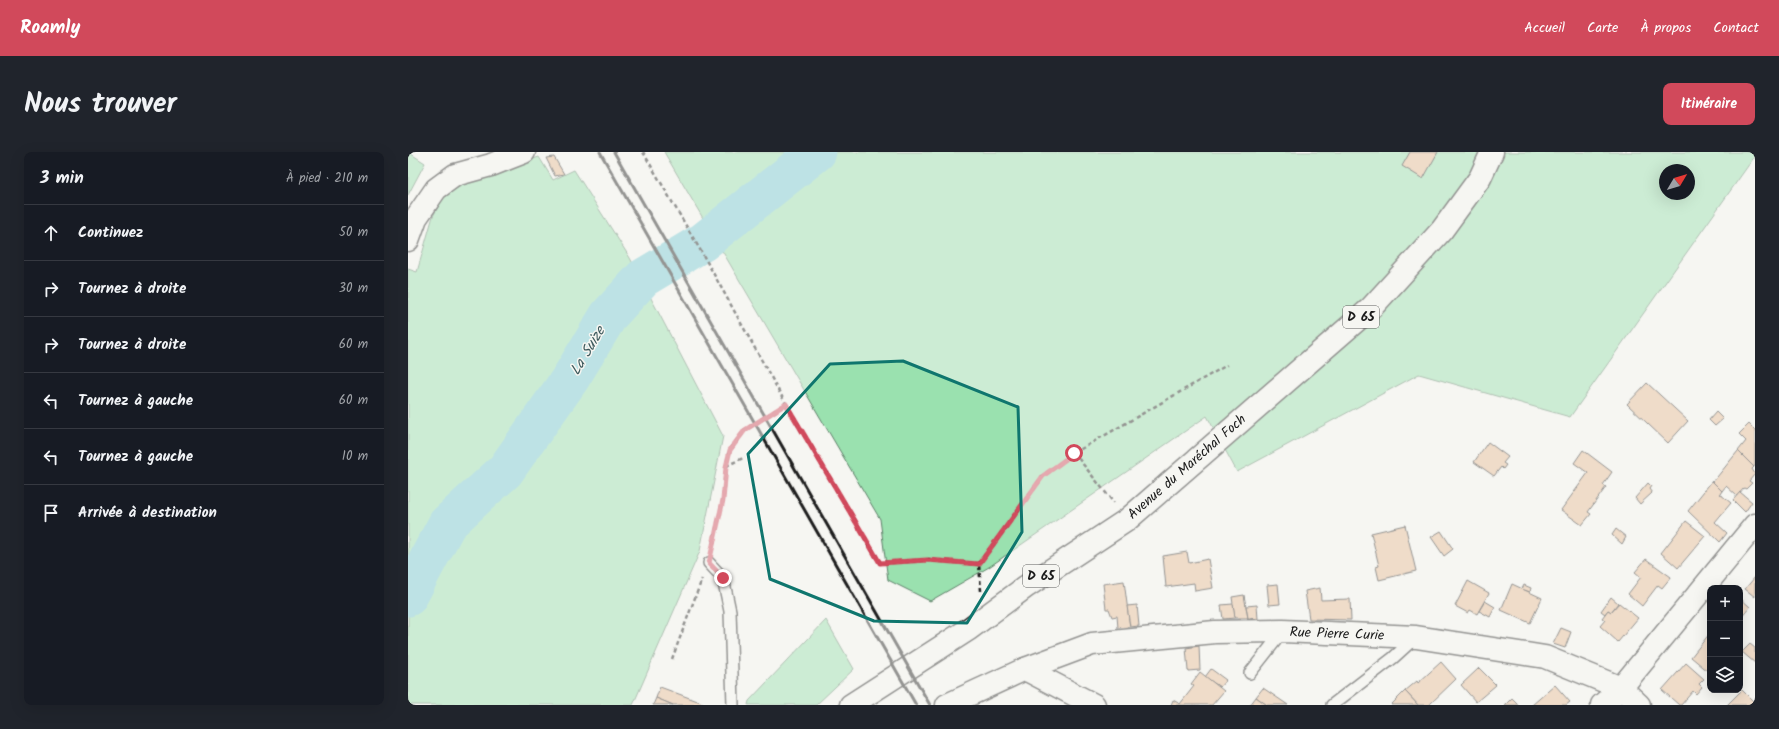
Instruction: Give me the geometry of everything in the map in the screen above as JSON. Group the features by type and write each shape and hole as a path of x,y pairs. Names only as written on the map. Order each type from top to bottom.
{"street":[{"path":"408,240 416,218 436,189 455,175 490,165 524,152"},
{"name":"Avenue du Maréchal Foch","path":"855,704 969,629 1027,586 1127,520 1370,308 1442,230 1480,178 1492,152"},
{"path":"1602,705 1621,688 1755,525"},
{"name":"Rue Pierre Curie","path":"947,705 1026,669 1092,644 1215,632 1283,631 1416,637 1545,657 1621,688 1639,705"},
{"path":"1026,669 1094,705"}],"lane":[{"path":"709,563 723,578 730,611 733,705"},
{"path":"1250,673 1283,631"},
{"path":"1332,705 1393,658 1416,637"}],"path":[{"path":"643,152 692,235 786,404 880,563 927,560 979,564"},
{"path":"981,591 979,564 1043,476 1074,453 1227,365"},
{"path":"672,659 709,563 723,500 726,467 730,450 745,430 786,404"},
{"path":"1074,453 1115,504"},
{"path":"726,467 745,456"}],"highlighted area":[{"path":"903,361 1018,407 1022,532 967,623 874,621 770,579 748,454 830,364"}],"green space":[{"path":"408,152 425,163 408,195"},
{"path":"664,152 1755,152 1755,156 1570,417 1419,374 1237,472 1207,416 989,567 930,601 888,580 880,519"},
{"path":"539,157 553,180 574,170 630,258 723,436 700,551 633,705 408,705 408,269 417,272 433,216 445,195 468,182"},
{"path":"826,620 854,669 816,705 748,705 749,701"}],"building":[{"path":"1410,152 1438,152 1423,179 1402,166"},
{"path":"554,157 564,174 555,176 546,158"},
{"path":"1647,383 1688,421 1668,443 1627,404"},
{"path":"1716,412 1723,419 1715,426 1709,420"},
{"path":"1749,424 1755,430 1754,467 1738,451 1746,441 1739,434"},
{"path":"1488,442 1508,457 1503,463 1506,465 1503,469 1501,467 1494,476 1474,462"},
{"path":"1583,450 1612,472 1603,485 1606,487 1588,512 1591,514 1582,525 1561,510 1588,473 1574,463"},
{"path":"1738,451 1754,467 1752,469 1755,474 1749,481 1752,483 1746,489 1744,488 1737,496 1726,486 1722,491 1713,482"},
{"path":"1712,481 1722,491 1720,494 1731,503 1715,522 1727,533 1720,542 1688,511"},
{"path":"1648,483 1651,486 1649,489 1652,493 1640,504 1635,498"},
{"path":"1740,492 1752,502 1745,512 1733,500"},
{"path":"1686,521 1705,536 1678,568 1661,553"},
{"path":"1405,525 1416,571 1379,580 1376,567 1379,566 1371,533"},
{"path":"1616,529 1626,537 1622,544 1612,535"},
{"path":"1441,531 1453,549 1444,556 1431,537"},
{"path":"1187,552 1189,563 1208,559 1213,588 1195,591 1194,583 1166,587 1163,556"},
{"path":"1646,559 1671,577 1662,588 1658,585 1642,606 1628,594 1641,577 1635,572"},
{"path":"1755,577 1755,597 1745,589"},
{"path":"1124,581 1130,627 1118,628 1117,616 1112,617 1109,609 1106,609 1103,584"},
{"path":"1468,581 1489,593 1477,614 1470,610 1468,613 1455,606"},
{"path":"1278,584 1280,604 1269,605 1267,585"},
{"path":"1512,584 1542,598 1530,623 1501,610"},
{"path":"1524,585 1531,588 1530,592 1522,589"},
{"path":"1320,588 1321,600 1350,599 1351,620 1309,619 1305,591"},
{"path":"1244,595 1248,618 1235,618 1232,597"},
{"path":"1611,597 1618,603 1611,612 1608,610 1605,614 1601,611"},
{"path":"1485,601 1495,607 1490,617 1479,611"},
{"path":"1743,601 1750,607 1743,615"},
{"path":"1619,603 1638,618 1618,642 1600,626 1605,620 1602,618 1608,610 1611,612"},
{"path":"1233,604 1235,618 1223,619 1221,605"},
{"path":"1137,605 1139,626 1130,627 1127,606"},
{"path":"1257,605 1258,619 1248,618 1246,606"},
{"path":"1561,628 1571,632 1565,648 1553,644"},
{"path":"1707,637 1707,670 1691,657"},
{"path":"1750,644 1755,648 1755,663 1743,653"},
{"path":"1199,646 1200,670 1188,671 1186,648"},
{"path":"1441,662 1456,679 1429,705 1418,705 1405,691 1417,681 1418,683"},
{"path":"1686,663 1704,679 1699,684 1702,687 1696,694 1693,691 1681,705 1679,705 1662,690"},
{"path":"1479,668 1496,685 1476,702 1461,685"},
{"path":"1211,669 1226,680 1220,687 1205,677"},
{"path":"1200,672 1224,691 1212,705 1171,705 1173,700 1180,704 1194,686 1191,684"},
{"path":"1555,685 1570,702 1566,705 1532,705"},
{"path":"660,687 703,703 702,705 673,705 656,698"},
{"path":"1263,688 1288,705 1267,705 1256,697"},
{"path":"1405,691 1418,705 1391,705"},
{"path":"1743,691 1755,703 1755,705 1727,705 1739,693 1743,693"},
{"path":"1256,697 1267,705 1250,705"},
{"path":"656,698 673,705 653,705"},
{"path":"1512,698 1519,705 1505,705"}],"waterway":[{"name":"La Suize","path":"408,597 447,524 505,471 570,379 609,315 643,278 703,242 817,152"}],"railway":[{"path":"600,152 916,705"},
{"path":"614,152 930,705"}],"route":[{"path":"723,578 709,563 723,500 726,467 730,450 745,430 786,404 880,563 927,560 979,564 1043,476 1074,453"}]}
